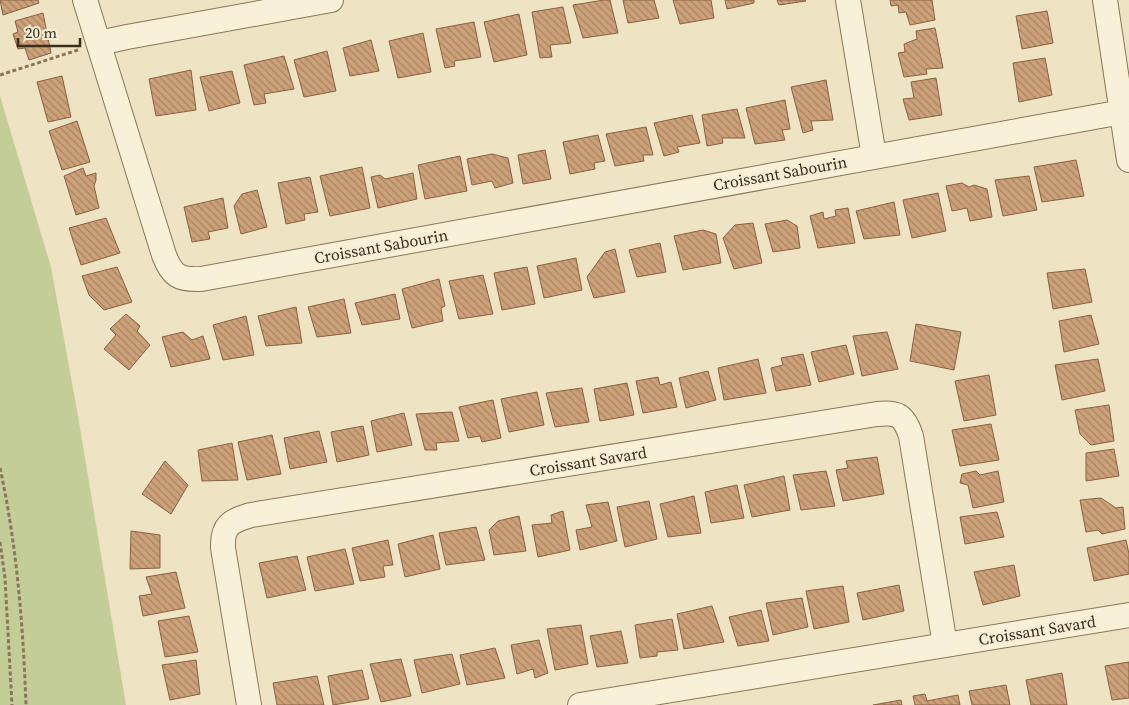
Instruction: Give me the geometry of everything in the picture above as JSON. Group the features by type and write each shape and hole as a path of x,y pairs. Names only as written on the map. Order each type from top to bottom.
{"street":[{"name":"Croissant Sabourin","path":"85,0 90,46 168,267 176,275 187,279 211,277 1122,112"},
{"path":"90,46 127,37 331,0"},
{"path":"848,0 874,156"},
{"path":"1105,0 1129,160"},
{"name":"Croissant Savard","path":"249,705 222,539 224,530 229,524 238,519 251,515 877,414 889,413 898,415 903,419 910,436 945,645"},
{"name":"Croissant Savard","path":"580,705 1129,615"}],"path":[{"path":"0,75 90,46"},
{"path":"0,468 10,513 15,553 26,705"},
{"path":"0,542 5,578 12,705"}],"green space":[{"path":"0,96 51,267 126,705 0,705"}],"building":[{"path":"0,0 38,0 39,3 3,15"},
{"path":"610,0 618,33 583,38 573,5"},
{"path":"623,0 654,0 659,18 628,23"},
{"path":"673,0 711,0 714,18 680,24"},
{"path":"725,0 754,0 754,3 727,9"},
{"path":"777,0 805,0 806,1 779,5"},
{"path":"890,0 932,0 935,20 910,25 906,12 899,13 898,5 891,6"},
{"path":"563,7 571,43 550,45 552,57 540,58 532,12"},
{"path":"1047,11 1053,43 1022,49 1016,16"},
{"path":"43,13 51,53 29,60 25,48 18,49 13,34 18,32 15,21"},
{"path":"519,14 527,55 494,62 484,22"},
{"path":"474,22 481,57 454,61 455,66 445,68 436,29"},
{"path":"935,28 943,68 926,69 927,74 904,77 898,53 905,52 904,44 917,39 916,31"},
{"path":"423,33 431,72 398,78 389,41"},
{"path":"371,40 379,71 350,76 343,48"},
{"path":"327,51 336,91 304,97 294,60"},
{"path":"284,56 294,89 264,94 266,103 254,105 244,65"},
{"path":"1045,58 1052,95 1019,102 1013,63"},
{"path":"191,70 196,110 156,116 149,79"},
{"path":"232,71 240,103 209,111 200,77"},
{"path":"62,76 71,117 48,122 37,82"},
{"path":"936,78 942,115 909,120 903,99 914,98 911,82"},
{"path":"826,80 833,120 811,121 813,130 803,133 791,87"},
{"path":"785,100 790,129 782,130 785,140 755,144 746,108"},
{"path":"737,109 745,138 722,138 723,143 707,146 702,115"},
{"path":"692,115 700,143 677,147 679,152 664,156 654,123"},
{"path":"77,121 90,162 62,170 49,131"},
{"path":"646,127 653,155 643,155 644,161 615,166 606,134"},
{"path":"598,135 605,161 594,163 595,169 570,174 563,142"},
{"path":"545,150 551,179 523,184 518,155"},
{"path":"492,154 508,158 513,183 495,188 492,181 472,185 467,159"},
{"path":"460,156 467,191 425,199 418,165"},
{"path":"1076,160 1084,196 1042,202 1034,167"},
{"path":"362,167 370,208 330,216 320,176"},
{"path":"83,168 86,176 96,173 94,186 99,208 76,215 64,176"},
{"path":"413,173 417,199 378,208 371,177 380,175 385,179"},
{"path":"1029,176 1037,210 1003,216 995,180"},
{"path":"310,177 318,212 304,214 305,220 286,224 278,183"},
{"path":"962,183 969,187 974,185 987,189 992,217 970,221 967,208 952,211 946,186"},
{"path":"257,190 267,227 241,234 234,206 242,194"},
{"path":"938,193 946,231 912,238 903,200"},
{"path":"223,198 228,228 208,232 210,239 192,242 184,207"},
{"path":"894,202 900,235 864,239 856,211"},
{"path":"848,208 855,243 818,248 810,216 823,212 824,219 836,216 835,210"},
{"path":"106,218 120,253 81,265 69,228"},
{"path":"787,220 797,226 800,248 773,252 765,224"},
{"path":"753,223 762,263 734,269 723,238 735,225"},
{"path":"703,230 716,234 721,263 683,270 674,236"},
{"path":"660,243 666,272 637,277 629,250"},
{"path":"615,249 625,292 594,298 587,277 605,252"},
{"path":"576,258 582,290 544,298 537,266"},
{"path":"117,267 132,302 104,310 89,295 82,276"},
{"path":"527,267 535,304 502,310 494,273"},
{"path":"1085,269 1092,302 1053,309 1047,273"},
{"path":"483,275 493,314 459,319 449,281"},
{"path":"439,279 445,306 441,308 443,321 412,328 402,289"},
{"path":"395,294 400,319 362,325 355,303"},
{"path":"344,299 351,333 317,337 308,307"},
{"path":"296,307 302,343 266,346 258,316"},
{"path":"126,314 140,326 137,331 150,345 129,370 104,349 116,335 110,329"},
{"path":"1091,315 1099,344 1064,352 1059,321"},
{"path":"246,316 254,355 223,360 213,325"},
{"path":"916,324 961,332 954,370 910,361"},
{"path":"183,332 192,340 203,336 210,359 171,367 162,337"},
{"path":"887,332 898,369 862,376 853,336"},
{"path":"846,345 854,374 819,382 811,352"},
{"path":"803,354 811,385 776,391 771,368 783,365 781,358"},
{"path":"758,359 766,393 724,400 718,368"},
{"path":"1098,359 1105,391 1062,400 1055,365"},
{"path":"708,371 716,400 686,408 679,378"},
{"path":"989,375 996,415 964,421 955,381"},
{"path":"658,377 660,385 671,382 677,407 643,413 636,381"},
{"path":"627,383 634,415 600,421 594,389"},
{"path":"582,388 589,422 555,427 546,393"},
{"path":"537,392 544,425 509,432 501,399"},
{"path":"493,400 501,438 482,442 480,436 468,438 459,407"},
{"path":"1109,405 1114,441 1091,445 1080,434 1075,410"},
{"path":"452,412 459,441 436,443 437,450 425,450 416,414"},
{"path":"404,413 412,445 377,452 371,421"},
{"path":"991,424 999,460 960,466 952,430"},
{"path":"363,426 369,455 337,462 331,432"},
{"path":"319,431 327,462 290,469 284,438"},
{"path":"272,435 281,474 247,480 238,442"},
{"path":"232,443 238,480 202,481 198,450"},
{"path":"1114,449 1119,476 1086,481 1086,453"},
{"path":"877,457 884,494 843,501 836,470 848,468 846,461"},
{"path":"165,461 188,485 171,514 142,494"},
{"path":"826,471 835,506 801,510 793,475"},
{"path":"976,471 980,475 998,471 1004,502 973,508 968,485 960,483 962,474"},
{"path":"784,476 790,510 752,517 744,485"},
{"path":"737,485 744,518 711,523 705,492"},
{"path":"694,496 701,533 668,537 660,504"},
{"path":"1101,498 1116,508 1123,507 1125,529 1102,534 1098,530 1086,532 1080,500"},
{"path":"649,501 657,539 625,547 617,507"},
{"path":"608,502 617,541 580,550 576,530 592,527 586,505"},
{"path":"563,511 570,550 538,557 532,525 552,523 551,515"},
{"path":"997,512 1004,537 965,544 960,517"},
{"path":"519,516 526,551 494,555 489,530 498,521"},
{"path":"476,527 485,560 446,565 439,533"},
{"path":"131,531 160,535 160,568 130,569"},
{"path":"433,535 440,569 405,577 398,544"},
{"path":"388,540 393,565 383,566 385,577 360,581 352,548"},
{"path":"1126,540 1129,554 1129,574 1094,581 1087,548"},
{"path":"345,549 354,584 315,591 307,557"},
{"path":"297,556 306,590 267,598 259,563"},
{"path":"1014,565 1020,596 983,605 974,572"},
{"path":"176,572 185,608 143,616 139,596 152,594 146,577"},
{"path":"899,585 904,611 863,620 857,593"},
{"path":"843,586 849,622 814,629 806,591"},
{"path":"802,598 808,627 773,635 766,603"},
{"path":"712,606 724,642 684,649 677,614"},
{"path":"761,610 769,641 738,646 729,617"},
{"path":"189,616 198,652 165,657 158,621"},
{"path":"672,619 678,650 657,652 657,656 640,658 635,625"},
{"path":"581,625 588,664 555,670 547,629"},
{"path":"621,631 628,663 597,667 590,636"},
{"path":"539,640 548,673 535,678 533,669 517,674 511,645"},
{"path":"495,648 505,678 467,685 460,655"},
{"path":"452,654 460,684 422,693 414,660"},
{"path":"401,659 411,696 381,702 370,664"},
{"path":"196,660 200,694 170,700 162,665"},
{"path":"1129,662 1129,698 1112,700 1105,666"},
{"path":"362,670 369,699 333,705 328,676"},
{"path":"1062,673 1067,705 1031,705 1026,680"},
{"path":"317,676 324,705 277,705 273,683"},
{"path":"1006,685 1010,705 972,705 969,691"},
{"path":"925,694 927,701 958,695 960,705 915,705 913,696"},
{"path":"901,700 902,705 873,705"}]}
